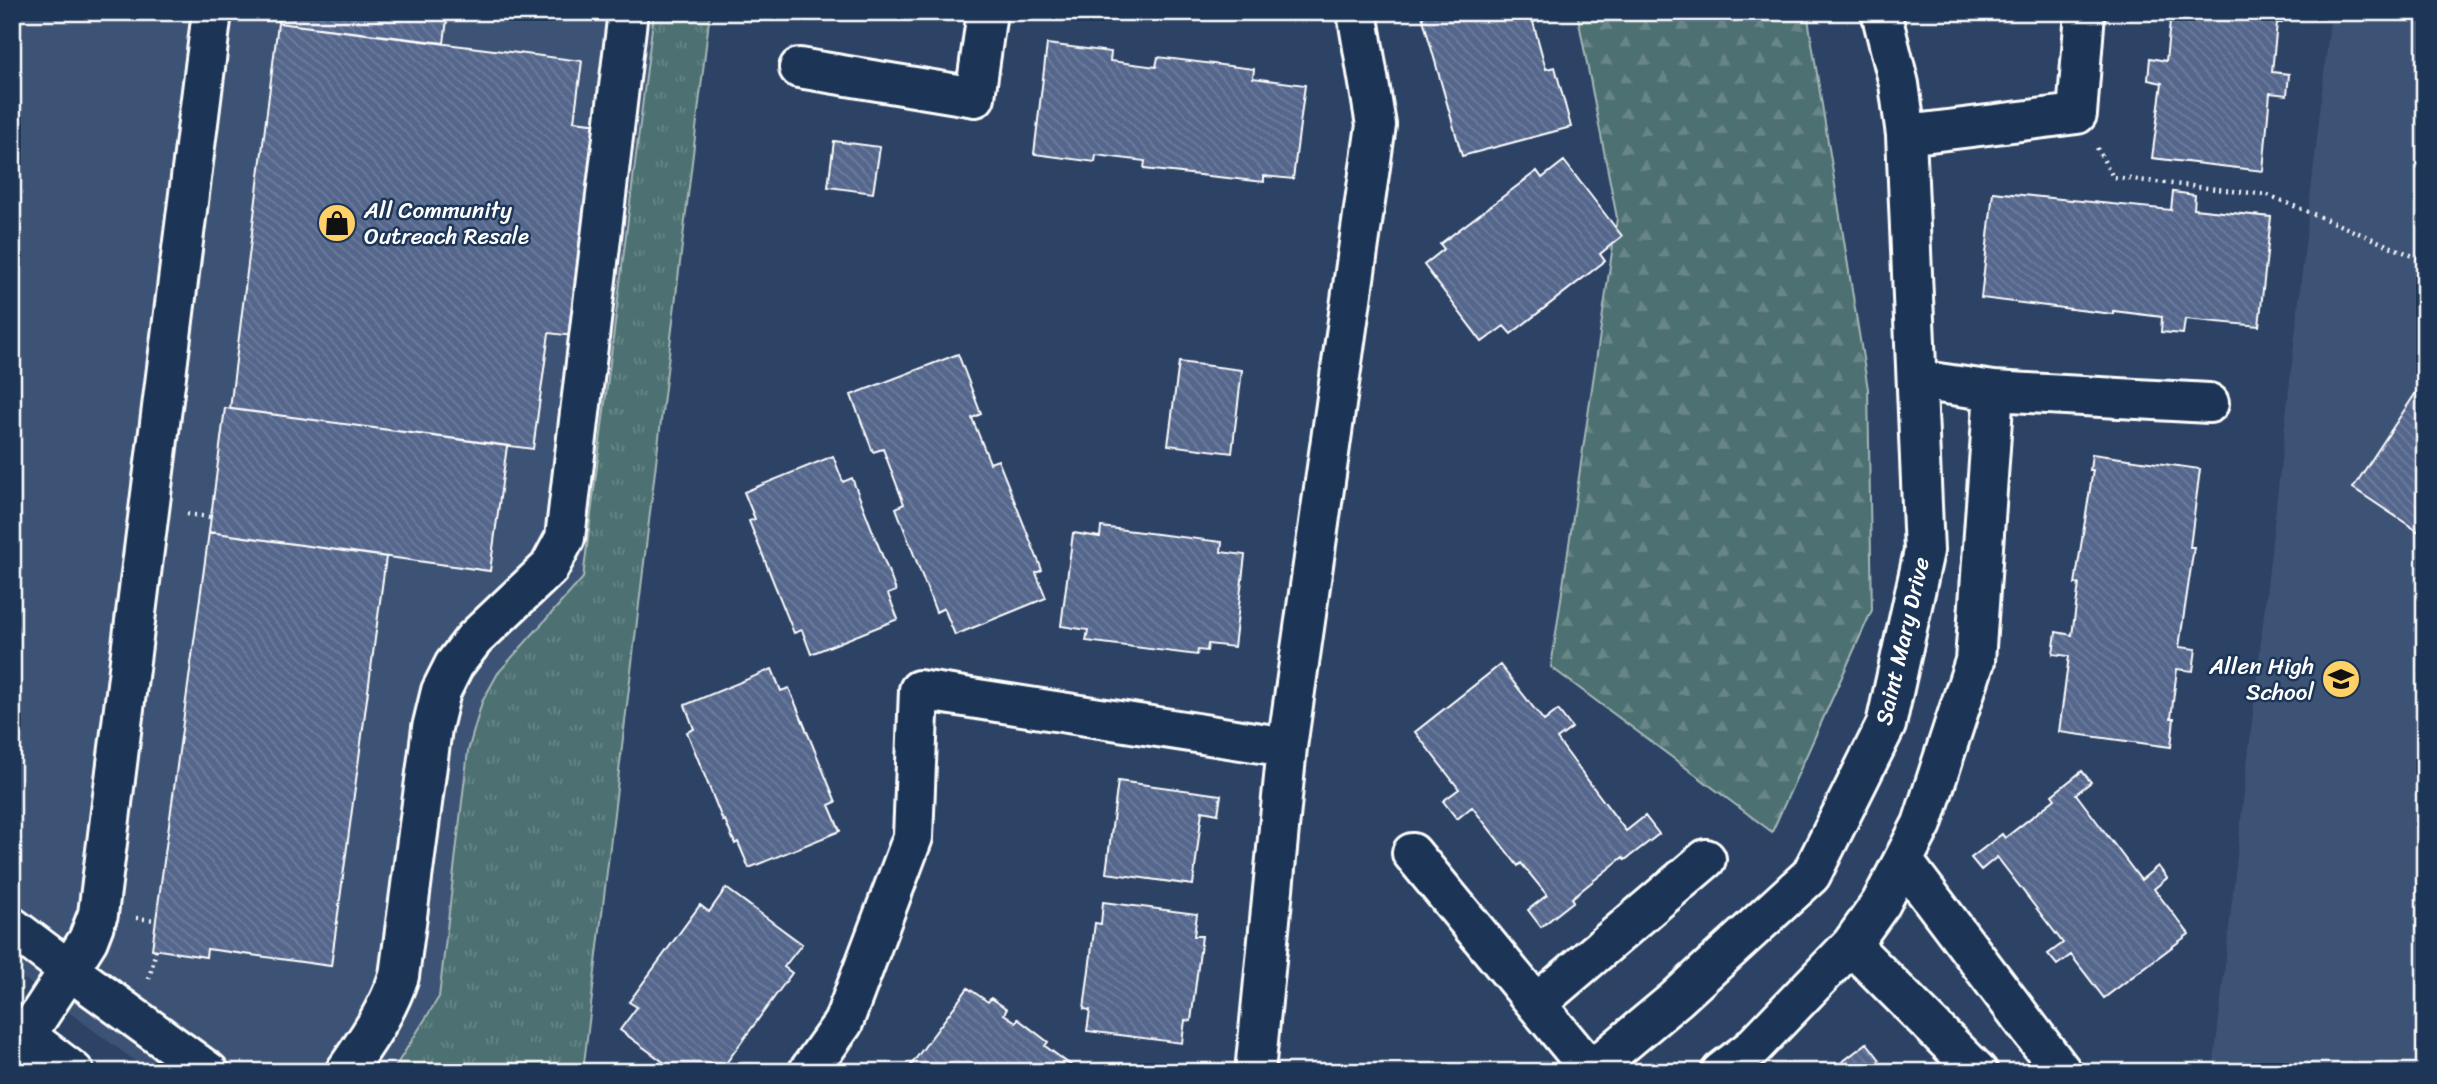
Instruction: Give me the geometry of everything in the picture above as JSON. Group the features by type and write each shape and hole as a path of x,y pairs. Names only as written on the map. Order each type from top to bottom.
{"street":[{"path":"74,1072 17,1039 69,970 88,940 98,914 212,12"},
{"path":"345,1072 379,1023 399,976 432,727 441,691 454,665 474,639 549,568 565,538 628,12"},
{"path":"799,68 975,97 987,12"},
{"path":"1255,1072 1287,747 1376,125 1357,12"},
{"name":"Saint Mary Drive","path":"1590,1071 1676,999 1811,875 1886,725 1924,551 1906,135 1899,84 1881,12"},
{"path":"1906,135 2077,114 2085,12"},
{"path":"1917,380 1994,391 2209,403"},
{"path":"1721,1072 1751,1049 1852,945 1881,903 1922,824 1975,662 1994,391"},
{"path":"808,1072 844,1023 913,837 919,690 1287,747"},
{"path":"1412,853 1590,1071"},
{"path":"1536,1004 1706,859"},
{"path":"1904,862 2062,1072"},
{"path":"12,928 209,1072"},
{"path":"1852,945 1978,1072"}],"path":[{"path":"2077,114 2113,177 2268,195 2425,261"}],"shaded area":[{"path":"12,12 654,12 583,578 498,673 482,702 468,751 439,997 392,1072 150,1072 12,970"},
{"name":"Allen High School","path":"2331,12 2425,12 2425,1072 2213,1072"}],"green space":[{"path":"654,12 710,12 583,1072 392,1072 439,997 468,751 482,702 498,673 583,578"},
{"path":"1577,12 1807,12 1868,389 1872,610 1772,832 1551,667 1617,218"}],"building":[{"path":"280,12 448,12 444,43 278,23"},
{"path":"1421,12 1539,12 1541,20 1533,22 1546,69 1555,67 1571,127 1462,156"},
{"path":"2171,12 2283,12 2282,23 2277,23 2272,72 2289,74 2287,95 2270,93 2263,171 2152,158 2162,83 2148,80 2150,58 2166,61"},
{"path":"278,23 582,61 574,121 600,124 573,336 549,333 533,449 230,409"},
{"path":"1047,44 1111,52 1110,61 1156,67 1158,57 1254,69 1253,78 1305,85 1293,179 1264,176 1264,182 1144,169 1145,161 1096,155 1095,162 1034,154"},
{"path":"834,141 880,147 873,193 828,187"},
{"path":"1564,161 1622,236 1600,254 1605,261 1511,334 1504,326 1482,342 1424,265 1444,249 1440,244 1537,171 1542,178"},
{"path":"1993,192 2171,210 2173,192 2195,195 2194,209 2271,217 2259,326 2185,319 2183,334 2161,332 2162,317 2113,311 2113,314 1981,298"},
{"path":"958,354 981,414 972,418 990,463 998,460 1042,570 1036,573 1046,598 955,635 944,608 936,612 896,508 904,504 883,449 873,452 851,395"},
{"path":"1179,362 1242,370 1232,453 1168,445"},
{"path":"2417,391 2425,396 2425,536 2353,488"},
{"path":"225,408 507,446 490,571 209,532"},
{"path":"2092,454 2200,469 2190,547 2194,547 2179,647 2196,649 2193,671 2177,669 2171,718 2174,718 2171,747 2059,732 2069,656 2053,654 2056,632 2072,635 2079,584 2075,584 2093,470 2090,470"},
{"path":"833,456 843,482 852,478 896,591 888,594 898,619 811,654 802,630 794,633 749,521 755,519 744,492"},
{"path":"1101,527 1222,542 1221,552 1245,555 1234,647 1208,644 1207,651 1198,650 1197,655 1086,641 1088,630 1061,626 1073,533 1100,537"},
{"path":"209,532 386,557 331,966 207,949 206,957 152,949"},
{"path":"1500,665 1544,721 1558,710 1572,728 1557,739 1626,831 1645,816 1659,834 1625,860 1623,857 1541,927 1528,910 1547,895 1521,863 1518,866 1472,807 1457,819 1443,801 1459,789 1415,732"},
{"path":"772,669 781,691 789,688 836,802 829,805 840,831 749,868 738,842 735,844 725,820 723,821 687,732 694,729 685,705"},
{"path":"2082,771 2091,782 2076,794 2141,880 2158,866 2167,878 2154,889 2189,934 2104,998 2071,955 2057,965 2048,954 2063,943 1997,857 1981,870 1971,858 2002,834 2005,838 2055,799 2052,795"},
{"path":"1118,781 1221,795 1218,814 1202,811 1193,885 1106,873"},
{"path":"726,888 802,944 784,967 792,973 721,1070 712,1063 705,1072 677,1072 620,1030 637,1007 629,1002 700,905 709,912"},
{"path":"1103,902 1197,914 1194,936 1202,936 1191,1021 1185,1020 1182,1043 1087,1031 1090,1010 1084,1009 1095,923 1101,924"},
{"path":"968,988 988,1002 991,998 1007,1009 1004,1014 1016,1022 1018,1019 1048,1042 1045,1046 1080,1072 919,1072 911,1065"},
{"path":"1867,1043 1880,1060 1864,1072 1829,1072"}],"place":[{"name":"All Community Outreach Resale","path":"337,223"},
{"name":"Allen High School","path":"2341,679"}]}
